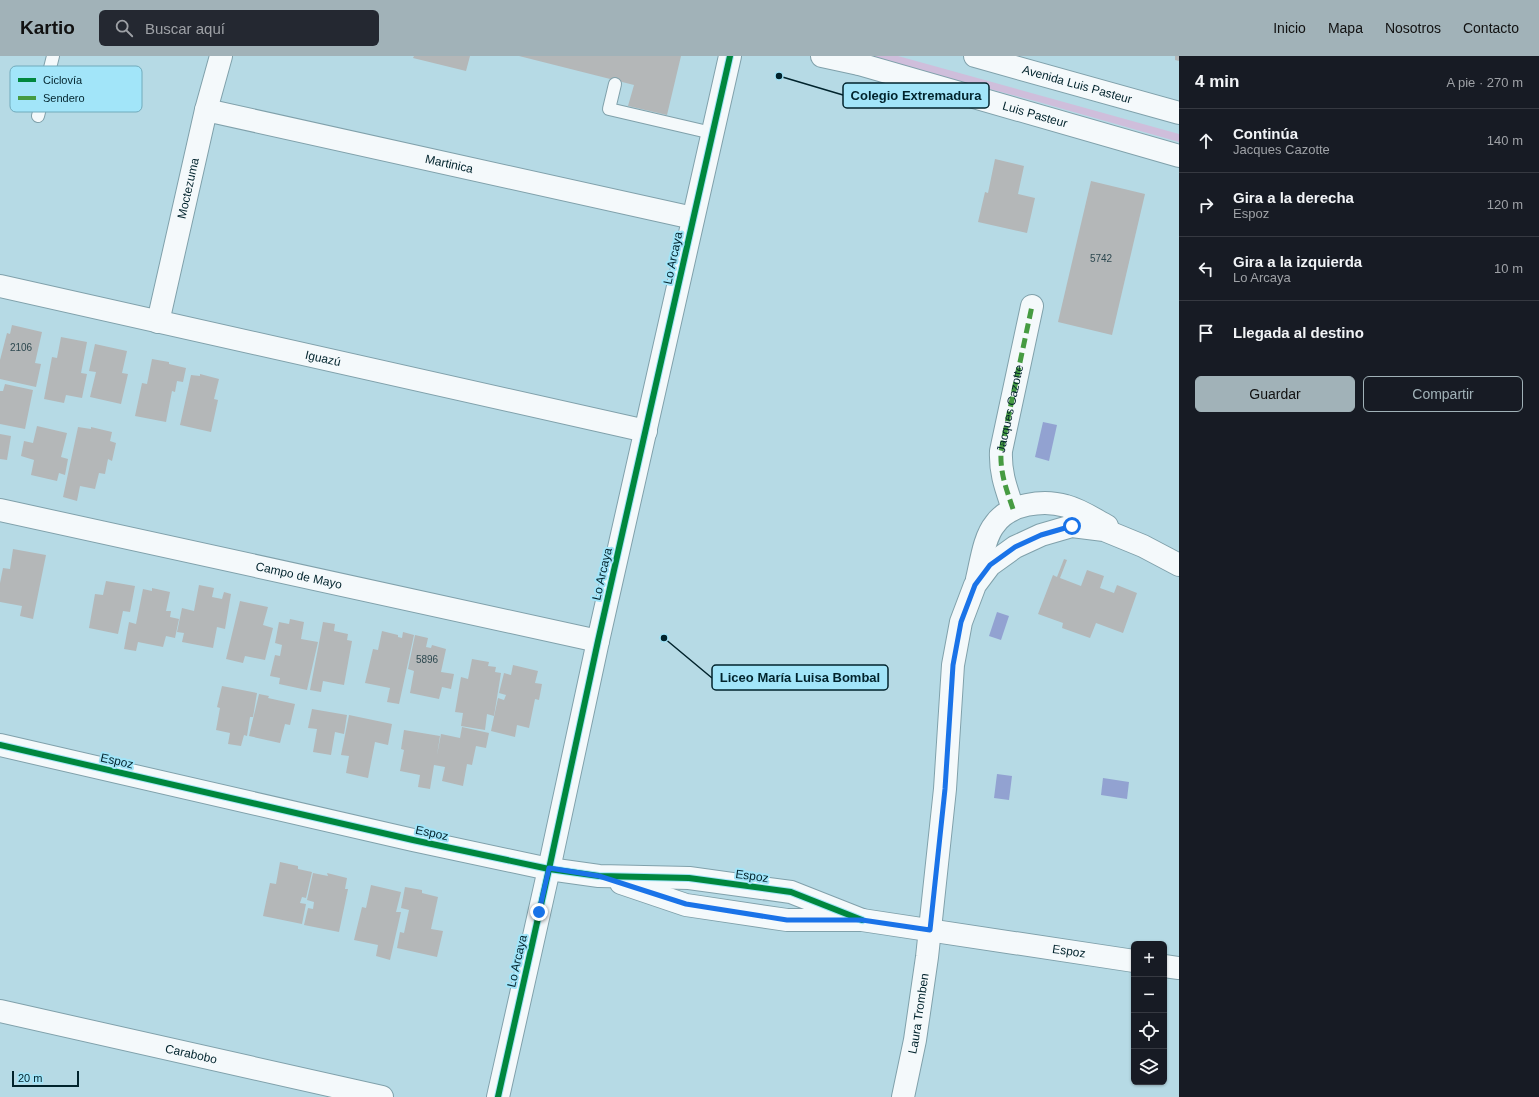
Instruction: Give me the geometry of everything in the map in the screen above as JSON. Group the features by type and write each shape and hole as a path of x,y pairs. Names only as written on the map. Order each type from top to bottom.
{"street":[{"name":"Moctezuma","path":"158,322 206,110 221,56"},
{"name":"Lo Arcaya","path":"498,1097 598,640 730,56"},
{"name":"Luis Pasteur","path":"822,56 855,60 1179,156"},
{"name":"Avenida Luis Pasteur","path":"975,56 1179,113"},
{"name":"Martinica","path":"206,110 693,218"},
{"name":"Iguazú","path":"0,286 646,430"},
{"name":"Jacques Cazotte","path":"1013,510 1002,478 1000,465 1001,451 1032,306"},
{"path":"930,930 945,789 953,665 961,622 975,585 985,548 994,524 1002,516 1013,510 1036,504 1064,505 1079,510 1179,565"},
{"name":"Campo de Mayo","path":"0,510 598,640"},
{"path":"975,585 990,565 1015,547 1041,535 1072,526 1104,530 1143,546"},
{"name":"Espoz","path":"0,745 413,840 549,868 599,876 689,878 791,892 862,920 1131,961"},
{"name":"Laura Tromben","path":"903,1097 915,1040 930,930"},
{"path":"1167,966 1179,968"},
{"name":"Carabobo","path":"0,1011 382,1097"}],"lane":[{"path":"50,66 53,56"},
{"path":"615,84 609,109 712,133"},
{"path":"38,116 39,112"}],"shaded area":[{"path":"864,56 898,56 1179,134 1179,142 1035,101"}],"water":[{"path":"1043,422 1057,425 1049,461 1035,457"},
{"path":"997,612 1009,616 1001,640 989,636"},
{"path":"997,774 1012,776 1009,800 994,798"},
{"path":"1103,778 1129,782 1127,799 1101,795"}],"building":[{"path":"414,56 470,56 466,71 413,58"},
{"path":"519,56 681,56 667,115 628,106 634,85"},
{"path":"1175,56 1179,56 1179,61 1175,60"},
{"path":"995,159 1024,166 1018,194 1035,198 1027,233 978,222 985,192 988,193"},
{"path":"1091,181 1145,194 1112,335 1058,322"},
{"path":"12,325 42,332 35,363 41,364 36,387 0,379 0,360 7,333 10,334"},
{"path":"61,337 87,342 81,373 87,374 82,398 66,395 64,403 44,399 52,357 57,358"},
{"path":"95,344 127,351 122,373 128,374 121,404 90,397 96,372 89,371"},
{"path":"152,359 169,362 169,364 186,368 183,382 177,381 175,392 172,391 166,422 135,416 142,383 147,384"},
{"path":"200,374 219,379 214,399 218,400 211,432 180,425 191,375 200,376"},
{"path":"5,384 33,390 25,429 0,424 0,391 3,391"},
{"path":"37,426 67,433 61,457 68,459 65,475 59,473 57,481 31,475 34,460 21,456 24,441 33,443"},
{"path":"78,427 91,429 91,427 112,432 110,441 116,443 112,461 108,459 105,474 99,473 95,489 80,486 77,501 63,497"},
{"path":"0,434 11,436 7,460 0,459"},
{"path":"13,549 46,555 33,619 20,616 22,606 0,602 0,583 3,568 10,569"},
{"path":"1064,559 1067,560 1060,578 1081,586 1087,570 1104,576 1100,588 1114,593 1117,585 1137,593 1123,633 1096,623 1090,638 1062,628 1063,623 1038,614 1053,575 1057,577"},
{"path":"106,581 135,586 130,612 123,611 118,634 89,628 95,594 103,595"},
{"path":"199,585 214,588 212,597 222,599 224,592 231,594 225,629 217,627 213,648 182,642 184,633 177,632 182,608 194,611"},
{"path":"152,588 170,592 166,611 171,611 170,617 179,619 175,638 166,636 163,647 138,642 136,651 124,649 129,622 136,624 143,589 152,591"},
{"path":"240,601 268,607 263,625 273,628 265,660 245,656 243,663 226,659"},
{"path":"290,619 304,622 301,639 318,642 307,690 279,684 280,678 270,676 275,655 280,656 282,645 275,643 279,622 289,624"},
{"path":"323,622 335,624 334,631 348,634 347,640 352,641 344,685 323,681 321,692 310,690"},
{"path":"382,631 398,635 398,637 402,638 403,632 414,635 399,704 387,702 390,688 365,683 373,649 378,650"},
{"path":"415,635 428,638 426,647 431,648 432,645 446,649 441,672 454,674 451,689 442,687 439,699 410,693 414,671 408,669"},
{"path":"472,659 489,662 488,666 496,667 495,672 501,673 494,716 487,714 485,730 461,726 463,713 455,712 461,677 468,679"},
{"path":"513,665 538,671 535,683 542,684 539,700 535,699 529,728 517,725 515,737 491,731 498,698 504,700 506,695 499,693 504,673 511,675"},
{"path":"222,686 257,693 253,717 250,717 247,736 244,735 241,746 228,744 230,733 216,730 220,708 217,707"},
{"path":"259,694 269,696 268,698 295,704 290,725 285,724 280,743 249,736"},
{"path":"312,709 347,715 344,734 335,732 331,755 313,752 317,729 308,728"},
{"path":"349,715 392,724 388,745 375,742 368,778 346,773 349,756 341,755"},
{"path":"462,727 489,733 486,748 476,746 472,765 467,764 463,786 442,781 445,767 434,765 430,789 418,787 420,775 400,771 404,750 401,749 404,730 440,736 437,755 441,734 460,738"},
{"path":"280,862 298,866 298,869 312,872 306,898 302,897 300,903 306,904 302,924 263,916 270,883 276,884"},
{"path":"313,873 328,876 327,873 347,878 345,889 348,889 339,932 304,925 308,908 313,909 314,902 307,900"},
{"path":"371,885 401,892 396,912 401,912 390,960 376,956 378,945 354,940 362,907 366,908"},
{"path":"405,887 422,890 422,893 438,897 431,929 443,931 437,957 397,948 400,932 404,933 409,910 401,908"}],"marked path":[{"path":"1013,509 1003,473 1001,451 1032,306"}],"cycle path":[{"path":"498,1097 598,641 730,56"},
{"path":"0,745 413,840 549,869 599,876 689,878 791,892 862,920"}],"place":[{"name":"Colegio Extremadura","path":"779,76"},
{"name":"Liceo María Luisa Bombal","path":"664,638"}],"route":[{"path":"539,912 549,868 599,876 686,904 787,920 862,920 930,930 945,789 953,665 961,622 975,585 990,565 1015,547 1041,535 1072,526"}]}
